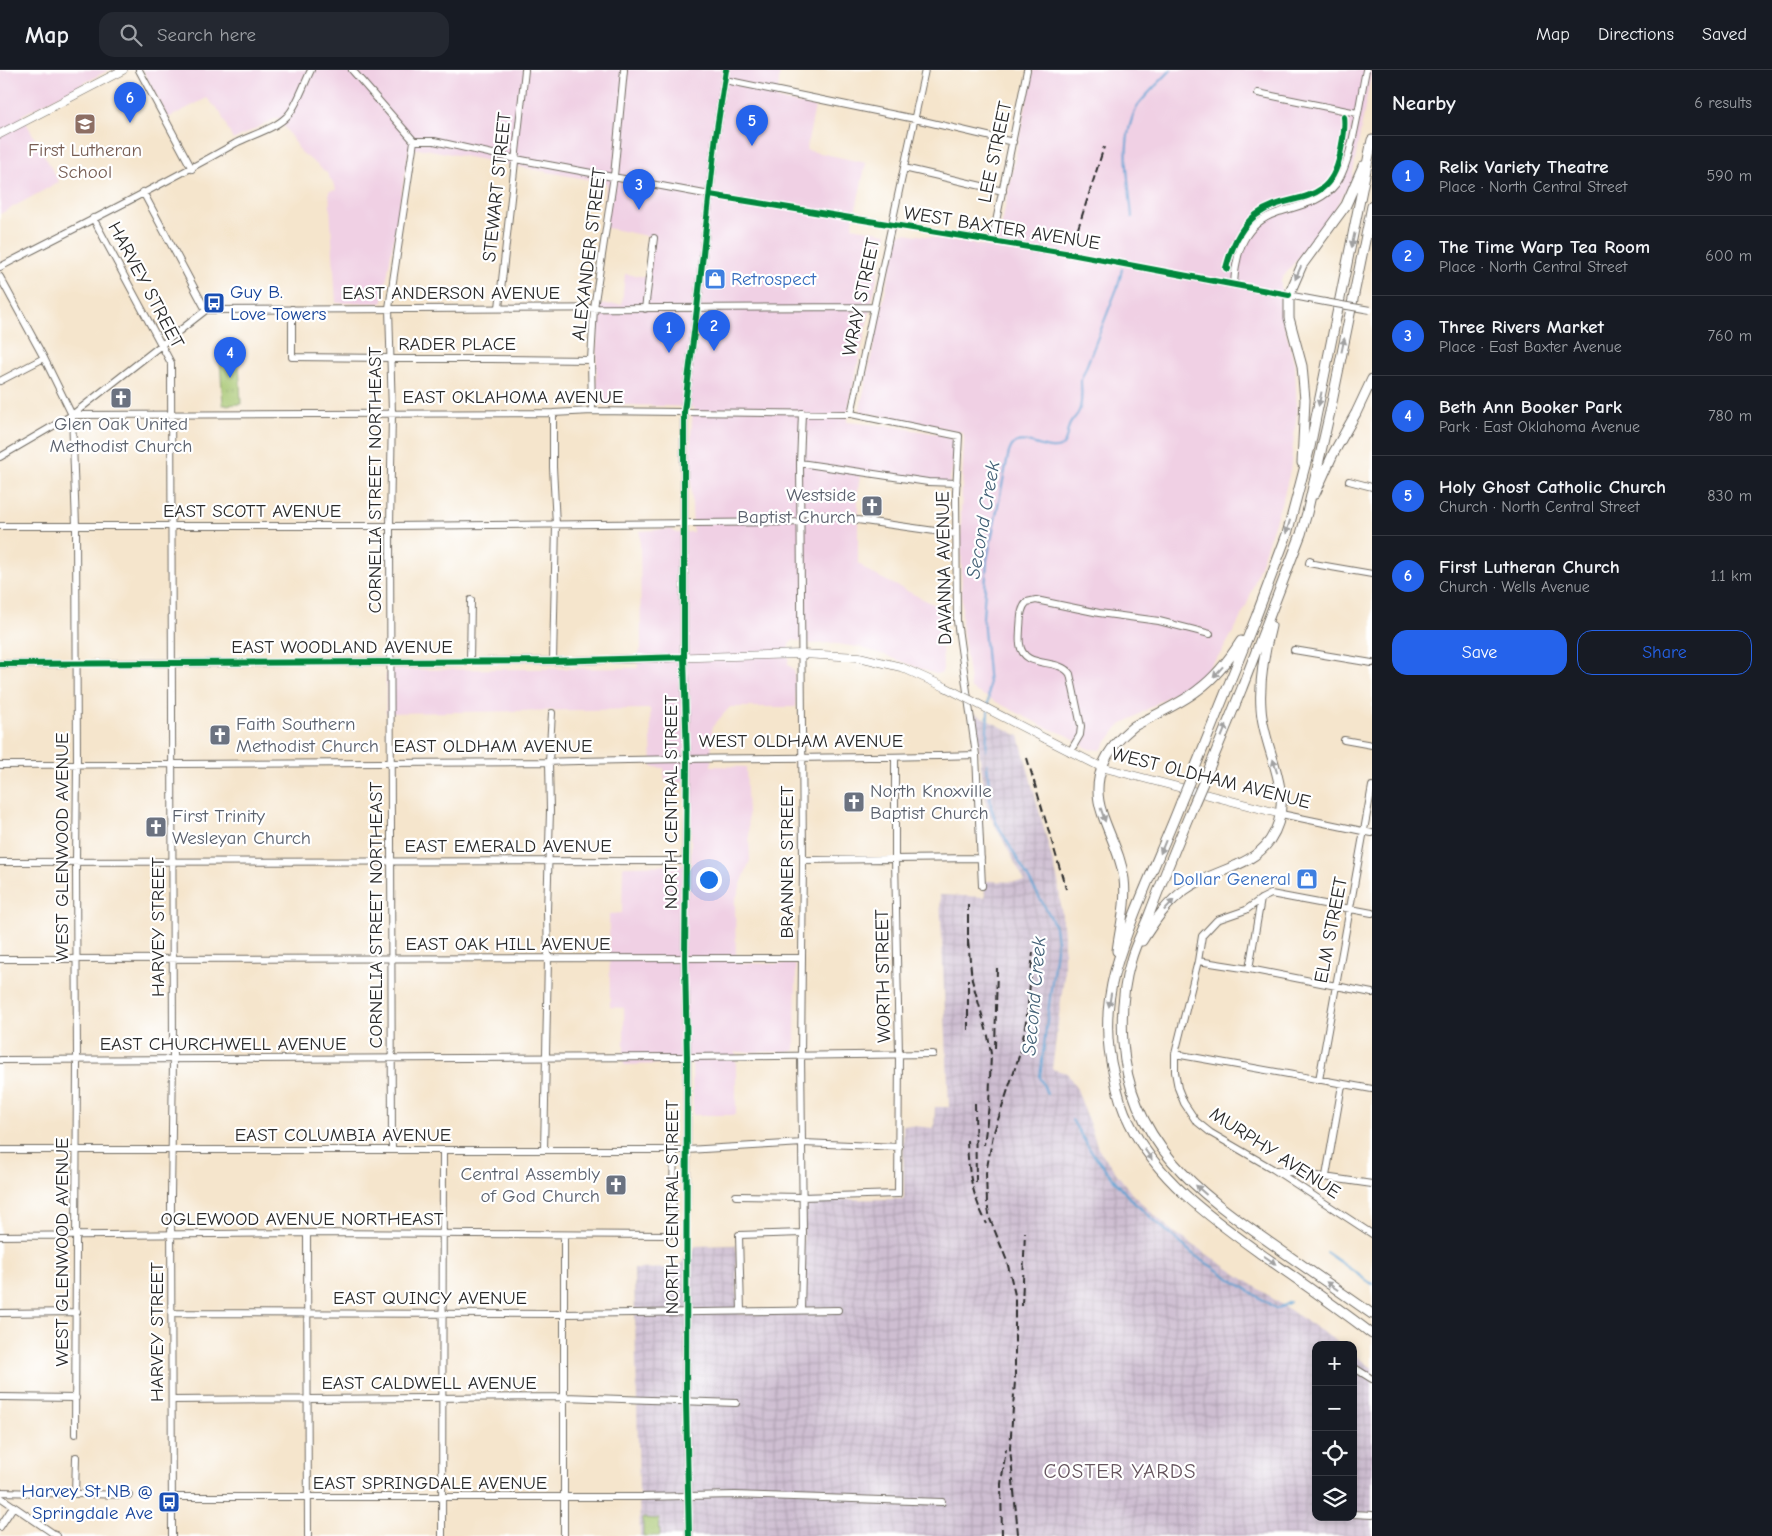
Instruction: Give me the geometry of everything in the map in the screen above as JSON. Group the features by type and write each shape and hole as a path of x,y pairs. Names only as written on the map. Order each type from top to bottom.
{"highway":[{"path":"1302,481 1305,400 1302,366 1289,318 1289,295 1302,265 1346,204 1357,181 1372,140"},
{"path":"1115,972 1126,938 1256,617 1287,534 1310,447 1372,140"},
{"path":"1307,513 1332,403 1372,206"},
{"path":"1372,378 1356,413 1333,454 1307,513 1242,688 1131,959 1124,989 1122,1017 1124,1062 1132,1094 1138,1112 1158,1144 1209,1198 1372,1314"},
{"path":"1131,959 1152,925 1169,904 1187,888 1213,874 1247,860 1261,851 1278,826 1281,814 1281,788 1261,710 1263,658 1277,596"},
{"path":"1256,617 1230,659 1213,678 1197,692 1126,732 1108,754 1102,767 1098,784 1098,799 1118,854 1124,878 1125,903 1108,1005 1107,1031 1110,1062 1118,1096 1128,1122 1154,1161 1184,1194 1208,1215 1372,1334"}],"main road":[{"path":"0,134 123,70"},
{"name":"NORTH CENTRAL STREET","path":"688,1536 685,959 687,759 684,657 684,412 716,135 726,70"},
{"name":"EAST WOODLAND AVENUE","path":"0,664 553,661 802,654"},
{"name":"WEST OLDHAM AVENUE","path":"802,654 859,657 901,668 945,687 1102,767 1281,814"}],"street":[{"path":"139,70 192,169"},
{"path":"0,267 192,169 238,142 280,122 290,114 311,70"},
{"path":"352,70 414,141"},
{"name":"STEWART STREET","path":"499,308 525,70"},
{"name":"ALEXANDER STREET","path":"592,411 594,308 614,176 624,70"},
{"name":"WRAY STREET","path":"852,414 925,70"},
{"name":"LEE STREET","path":"992,241 1027,70"},
{"path":"1234,284 1236,262 1240,247 1256,224 1268,216 1308,204 1320,198 1342,176 1366,70"},
{"path":"725,80 915,119 1013,142"},
{"path":"1258,93 1357,113"},
{"name":"WEST BAXTER AVENUE","path":"414,141 434,141 516,159 710,195 1067,253 1371,310"},
{"name":"CORNELIA STREET NORTHEAST","path":"392,1150 390,526 392,413 389,308 414,141"},
{"path":"904,168 1003,190"},
{"path":"0,457 72,414 206,310 144,192"},
{"name":"HARVEY STREET","path":"94,218 172,363 174,1060 171,1196 172,1536"},
{"path":"645,309 654,238"},
{"name":"WEST GLENWOOD AVENUE","path":"0,277 72,414 76,526 77,764 77,1312 75,1434"},
{"name":"EAST ANDERSON AVENUE","path":"206,310 874,307"},
{"name":"RADER PLACE","path":"292,309 292,357 592,360"},
{"path":"0,381 44,358"},
{"name":"EAST OKLAHOMA AVENUE","path":"72,414 553,413 592,411 852,414 959,436"},
{"path":"553,413 556,525 553,661"},
{"name":"BRANNER STREET","path":"801,1310 803,1232 801,1055 803,860 800,463 802,413"},
{"name":"DAVANNA AVENUE","path":"959,436 956,534 957,621 976,755 982,886"},
{"path":"800,463 928,482 957,483"},
{"path":"1348,481 1372,487"},
{"path":"801,512 956,534"},
{"name":"EAST SCOTT AVENUE","path":"0,526 390,526 801,522"},
{"path":"1310,560 1309,563 1372,574"},
{"path":"470,661 471,600"},
{"path":"1070,752 1080,735 1080,726 1070,674 1062,666 1035,661 1026,656 1021,650 1021,611 1027,602 1036,600 1099,613 1159,621 1210,634"},
{"path":"1294,650 1372,663"},
{"path":"544,1150 548,959 547,911 550,861 549,762 552,713"},
{"path":"1344,740 1372,745"},
{"name":"WEST OLDHAM AVENUE","path":"687,759 976,755"},
{"name":"WORTH STREET","path":"802,1197 898,1194 900,1054 895,859 895,757"},
{"name":"EAST OLDHAM AVENUE","path":"0,765 390,761 549,762 687,759"},
{"name":"ELM STREET","path":"1319,1080 1372,786"},
{"name":"WEST OLDHAM AVENUE","path":"1281,814 1372,834"},
{"path":"803,860 980,858"},
{"name":"EAST EMERALD AVENUE","path":"0,862 686,861"},
{"name":"MURPHY AVENUE","path":"1351,909 1272,894 1261,899 1246,910 1217,920 1208,928 1202,936 1198,961 1175,1054 1175,1072 1178,1088 1184,1103 1196,1121 1211,1133 1273,1169 1372,1234"},
{"path":"1249,969 1261,899"},
{"path":"1351,909 1372,913"},
{"name":"EAST OAK HILL AVENUE","path":"0,959 802,958"},
{"path":"1198,961 1372,993"},
{"name":"EAST CHURCHWELL AVENUE","path":"0,1060 391,1059 933,1054"},
{"path":"1175,1054 1372,1089"},
{"path":"1326,1176 1342,1084"},
{"name":"EAST COLUMBIA AVENUE","path":"0,1150 687,1150 803,1143 899,1147"},
{"path":"442,1536 441,1312 443,1150"},
{"name":"OGLEWOOD AVENUE NORTHEAST","path":"0,1236 443,1233 670,1236 672,1226 674,1150"},
{"path":"1273,1169 1372,1184"},
{"path":"736,1196 802,1197"},
{"path":"740,1312 739,1235 803,1232"},
{"path":"307,1233 308,1536"},
{"path":"564,1235 564,1536"},
{"name":"EAST QUINCY AVENUE","path":"172,1313 441,1312 565,1314 838,1310"},
{"path":"0,1313 77,1312"},
{"path":"1357,1370 1372,1380"},
{"path":"0,1397 76,1398"},
{"name":"EAST CALDWELL AVENUE","path":"172,1400 565,1397 736,1403"},
{"path":"75,1494 76,1457"},
{"path":"0,1492 129,1495"},
{"name":"EAST SPRINGDALE AVENUE","path":"172,1498 735,1495 942,1502"},
{"path":"0,1497 57,1536"},
{"path":"0,1527 13,1507"},
{"path":"1357,1514 1372,1515"}],"shaded area":[{"path":"0,70 109,70 22,115 59,182 0,214"},
{"path":"143,70 780,70 777,99 815,107 806,150 866,163 852,227 887,233 850,400 847,422 889,426 944,435 952,439 956,450 949,485 860,474 858,491 858,563 869,572 939,607 941,612 943,669 941,674 935,674 859,647 829,643 813,644 793,640 789,643 788,664 794,670 796,707 730,707 712,727 711,766 746,767 750,860 735,901 736,963 793,964 796,966 795,1050 791,1052 736,1052 736,1115 693,1115 692,1063 624,1065 624,1008 610,1007 609,914 622,913 624,866 691,865 691,782 665,782 664,768 652,767 650,709 386,713 386,670 638,668 637,656 641,649 640,531 670,529 677,533 693,532 690,452 693,407 596,404 597,317 599,305 622,304 625,274 647,277 652,237 602,227 607,183 425,149 409,149 383,301 382,303 336,303 329,191 336,190 327,173 301,152 278,117 233,140 220,112 207,98 168,118"},
{"path":"1033,70 1372,70 1351,182 1333,212 1281,280 1281,312 1295,366 1297,412 1290,471 1284,495 1247,604 1221,653 1200,677 1118,727 1101,750 1089,749 1067,735 1045,727 971,689 962,626 961,513 963,433 932,425 861,412 860,409 896,241 901,234 906,233 997,248"},
{"name":"COSTER YARDS","path":"974,713 1019,736 1058,881 1064,934 1064,977 1052,1069 1067,1073 1077,1089 1098,1148 1132,1194 1171,1230 1336,1341 1312,1341 1312,1521 1357,1521 1357,1356 1372,1368 1372,1536 640,1536 634,1269 677,1268 696,1246 736,1245 738,1314 802,1312 804,1200 904,1199 903,1125 934,1128 935,1107 949,1107 940,895 985,897 984,881 1025,882 987,810"}],"green space":[{"path":"239,360 241,404 223,405 220,361"},
{"path":"643,1518 659,1519 660,1536 643,1536"}],"waterway":[{"name":"Second Creek","path":"1132,217 1127,161 1128,133 1131,120 1140,103 1171,70"},
{"name":"Second Creek","path":"988,707 989,685 983,618 987,560 1009,453 1012,446 1023,441 1050,448 1056,448 1064,444 1071,422 1080,407 1081,380 1118,286 1122,269"},
{"name":"Second Creek","path":"986,751 988,711"},
{"name":"Second Creek","path":"987,764 991,807 996,822 1055,927 1057,941 1040,1077 1047,1094"},
{"name":"Second Creek","path":"1072,1120 1092,1153 1131,1200 1194,1255 1277,1309 1290,1302"},
{"path":"1326,1252 1372,1284"}],"railway":[{"path":"1074,241 1104,147"},
{"path":"1027,758 1066,889"},
{"path":"968,904 968,947"},
{"path":"968,941 972,980 988,1036 991,1054 989,1105 984,1145"},
{"path":"1018,1534 1010,1448 1015,1381 1015,1295 1007,1261 990,1219 987,1203 986,1173 993,1135 1021,1050 1027,1015 1033,952"},
{"path":"995,1048 997,968"},
{"path":"968,979 968,1030"},
{"path":"975,1103 976,1182"},
{"path":"967,1140 968,1163 972,1183 987,1224"},
{"path":"1022,1306 1025,1232"},
{"path":"1002,1536 1001,1484 1006,1449"}],"cycle path":[{"path":"689,1536 686,1401 687,1057 685,959 687,759 684,657 684,412 716,135 726,70"},
{"path":"1228,269 1226,268 1236,239 1250,220 1269,208 1317,192 1327,184 1335,172 1340,155 1344,117"},
{"path":"710,195 1071,254 1289,295"},
{"path":"0,664 553,661 684,657"}],"place":[{"name":"First Lutheran Church","path":"130,123"},
{"name":"First Lutheran School","path":"85,124"},
{"name":"Holy Ghost Catholic Church","path":"752,146"},
{"name":"Three Rivers Market","path":"639,210"},
{"name":"Retrospect","path":"715,279"},
{"name":"Guy B. Love Towers","path":"214,303"},
{"name":"The Time Warp Tea Room","path":"714,351"},
{"name":"Relix Variety Theatre","path":"669,353"},
{"name":"Beth Ann Booker Park","path":"230,378"},
{"name":"Glen Oak United Methodist Church","path":"121,398"},
{"name":"Westside Baptist Church","path":"872,506"},
{"name":"Faith Southern Methodist Church","path":"220,735"},
{"name":"North Knoxville Baptist Church","path":"854,802"},
{"name":"First Trinity Wesleyan Church","path":"156,827"},
{"name":"Dollar General","path":"1307,879"},
{"name":"Central Assembly of God Church","path":"616,1185"},
{"name":"Harvey St NB @ Springdale Ave","path":"169,1502"}],"district":[{"name":"COSTER YARDS","path":"1120,1471"}]}
